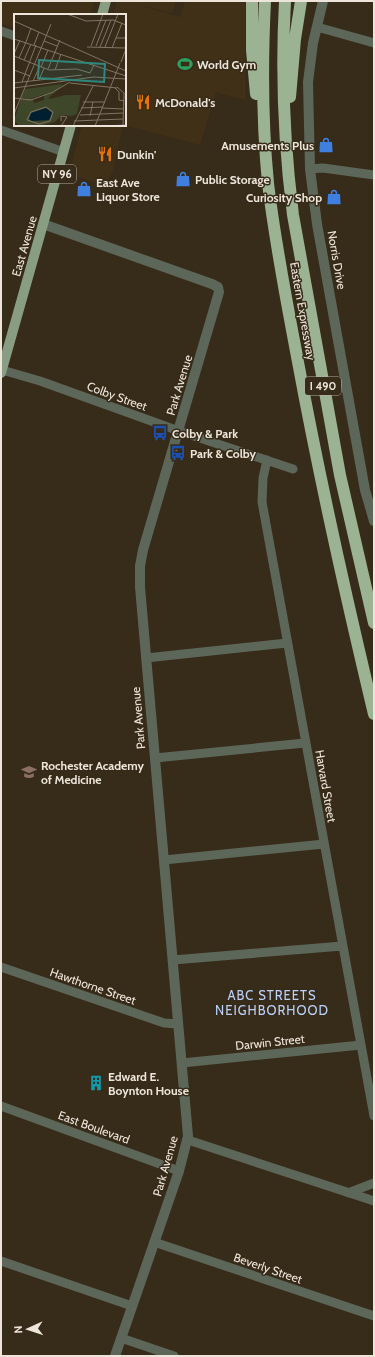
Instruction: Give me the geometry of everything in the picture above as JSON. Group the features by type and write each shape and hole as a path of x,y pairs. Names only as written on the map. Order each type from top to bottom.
{"highway":[{"path":"252,1 253,63 268,182"},
{"name":"Eastern Expressway","path":"265,1 263,97 268,182 283,279 319,472 374,714"},
{"name":"Eastern Expressway","path":"285,1 283,75 285,146 289,187 299,256 346,504 374,623"},
{"path":"285,146 295,39 301,1"}],"main road":[{"path":"102,14 106,1"},
{"name":"East Avenue","path":"2,372 71,126"}],"street":[{"name":"Norris Drive","path":"322,1 311,59 308,98 310,169 317,224 365,490 374,521"},
{"path":"317,26 374,43"},
{"path":"1,31 14,36"},
{"path":"1,130 64,152"},
{"path":"310,169 323,168 374,175"},
{"name":"Park Avenue","path":"43,224 212,284 219,288 218,302 141,560 140,581 188,1140 179,1171 115,1356"},
{"name":"Colby Street","path":"2,372 40,381 179,431 293,469"},
{"name":"Harvard Street","path":"267,460 263,478 262,502 374,1116"},
{"path":"146,658 287,643"},
{"path":"155,758 306,743"},
{"path":"164,860 324,844"},
{"path":"173,960 342,946"},
{"name":"Hawthorne Street","path":"1,967 161,1022 178,1024"},
{"name":"Darwin Street","path":"182,1063 361,1045"},
{"name":"East Boulevard","path":"1,1106 179,1171"},
{"path":"188,1140 374,1202"},
{"path":"348,1193 374,1183"},
{"name":"Beverly Street","path":"154,1242 374,1316"},
{"path":"1,1261 132,1306"},
{"path":"121,1338 174,1356"}],"shaded area":[{"path":"1,1 94,1 90,14 14,14 14,28 1,23"},
{"path":"117,1 176,1 172,13 135,4 180,17 185,1 245,1 245,100 216,92 200,145 126,126 126,14 113,14"},
{"path":"82,126 123,126 113,170 108,180 97,183 69,174"}],"place":[{"name":"World Gym","path":"185,64"},
{"name":"McDonald's","path":"143,102"},
{"name":"Amusements Plus","path":"326,145"},
{"name":"Dunkin'","path":"105,154"},
{"name":"Public Storage","path":"183,179"},
{"name":"East Ave Liquor Store","path":"84,189"},
{"name":"Curiosity Shop","path":"334,197"},
{"name":"Colby & Park","path":"160,433"},
{"name":"Park & Colby","path":"178,453"},
{"name":"Rochester Academy of Medicine","path":"29,772"},
{"name":"Edward E. Boynton House","path":"96,1083"}],"district":[{"name":"ABC STREETS NEIGHBORHOOD","path":"272,1002"}]}
